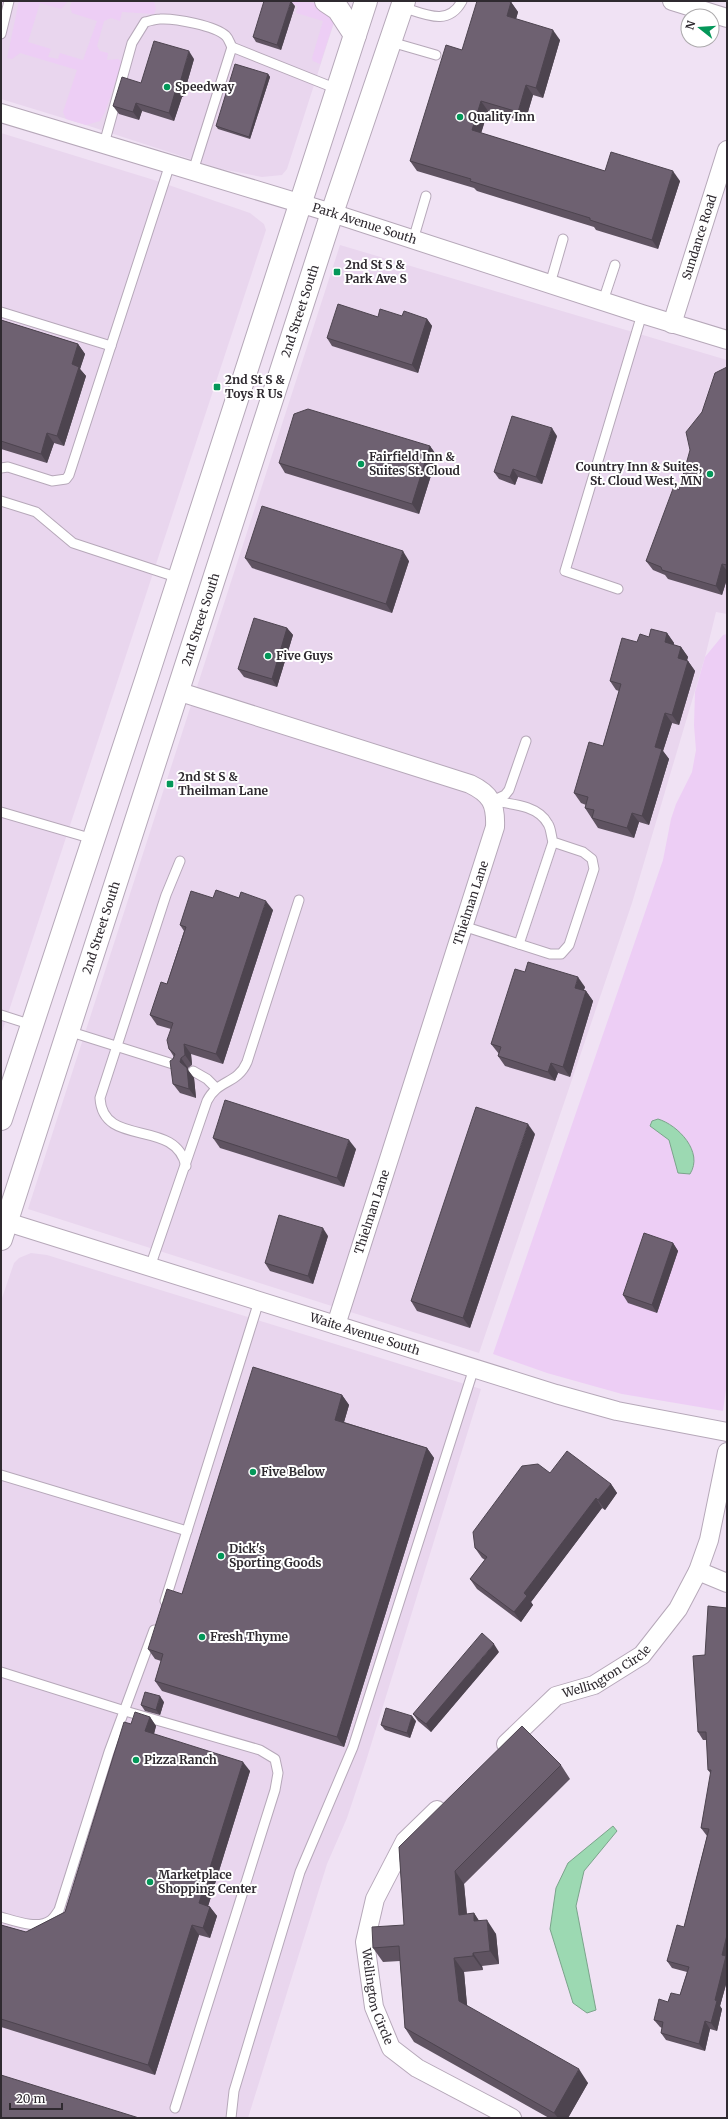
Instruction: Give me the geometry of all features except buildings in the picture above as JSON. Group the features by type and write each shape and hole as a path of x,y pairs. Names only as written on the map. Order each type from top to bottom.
{"highway":[{"path":"326,1 338,9 355,34"},
{"path":"1,1119 94,839 366,1"},
{"name":"2nd Street South","path":"4,1230 332,213 403,4"}],"street":[{"path":"672,1 727,18"},
{"name":"Park Avenue South","path":"1,113 332,213 672,324 727,340"},
{"name":"Sundance Road","path":"672,324 727,150"},
{"path":"177,691 470,784 482,790 492,801"},
{"name":"Thielman Lane","path":"336,1325 495,827 496,813 492,801"},
{"name":"Waite Avenue South","path":"4,1230 150,1267 617,1411 727,1432"},
{"name":"Wellington Circle","path":"491,1758 556,1696 594,1685 642,1655 678,1608 698,1571 709,1540 727,1452"},
{"path":"698,1571 727,1583"},
{"name":"Wellington Circle","path":"451,1796 405,1841 375,1899 365,1942 374,2007 391,2048 417,2068 512,2118"}],"lane":[{"path":"1,34 9,1"},
{"path":"403,4 442,17 453,13 462,1"},
{"path":"104,144 132,43 145,22 160,19 174,19 220,31 227,37 232,47 337,89"},
{"path":"391,42 436,55"},
{"path":"193,171 232,47"},
{"path":"1,468 8,467 52,481 66,480 72,468 170,164"},
{"path":"413,240 426,196"},
{"path":"550,284 563,239"},
{"path":"603,301 615,266"},
{"path":"1,312 111,346"},
{"path":"618,589 565,571 642,314"},
{"path":"1,501 36,512 73,543 179,578"},
{"path":"492,801 505,795 509,790 526,741"},
{"path":"492,801 524,806 541,814 549,824 553,842 519,944"},
{"path":"1,812 94,839"},
{"path":"463,926 550,954 561,954 569,945 594,869 592,859 583,852 553,842"},
{"path":"180,861 166,896 100,1098 103,1113 108,1120 115,1125 170,1142 176,1146 184,1157 186,1166"},
{"path":"150,1267 186,1166 207,1101 216,1088 238,1076 243,1070 300,900"},
{"path":"1,1015 32,1025"},
{"path":"68,1030 116,1047 176,1065"},
{"path":"193,1071 207,1079 216,1088"},
{"path":"1,1917 26,1924 41,1924 51,1920 59,1910 109,1752 160,1614 259,1301"},
{"path":"231,2118 234,2091 300,1872 353,1747 474,1368"},
{"path":"1,1475 187,1531"},
{"path":"1,1672 125,1711 260,1750 276,1759 278,1773 275,1790 175,2108"}],"shaded area":[{"path":"1,1 341,1 287,169 282,175 262,177 221,169 1,99"},
{"path":"19,1 68,1 61,9 40,3 28,42 51,49 48,57 58,59 60,53 83,60 97,21 72,13 70,7 72,1 154,1 156,9 154,14 122,12 120,21 111,18 104,21 97,46 100,51 108,53 107,60 118,59 122,62 105,112 100,121 86,125 66,119 63,112 77,70 20,53 12,59 7,58"},
{"path":"280,1 310,2 324,6 336,15 320,64 313,61 312,58 323,21 296,13 298,6"},
{"path":"1,133 154,180 250,213 264,224 266,230 1,1035"},
{"path":"340,245 727,360 727,614 716,612 705,657 632,903 479,1353 28,1209"},
{"path":"727,634 727,1382 723,1411 622,1394 547,1373 493,1354 663,860 671,819 676,804 692,772 696,750 694,725 695,692 705,657 723,635"},
{"path":"658,1119 673,1127 687,1140 694,1157 690,1174 678,1173 669,1140 650,1126 652,1121"},
{"path":"31,1253 47,1255 481,1389 366,1761 347,1818 327,1864 248,2118 1,2118 1,1301 14,1263 19,1258"},
{"path":"613,1826 617,1831 584,1871 576,1906 596,2010 587,2013 573,2003 550,1929 556,1888 568,1863"}],"place":[{"name":"Speedway","path":"167,87"},
{"name":"Quality Inn","path":"460,117"},
{"name":"2nd St S & Park Ave S","path":"337,272"},
{"name":"2nd St S & Toys R Us","path":"217,387"},
{"name":"Fairfield Inn & Suites St. Cloud","path":"361,464"},
{"name":"Country Inn & Suites, St. Cloud West, MN","path":"710,474"},
{"name":"Five Guys","path":"268,656"},
{"name":"2nd St S & Theilman Lane","path":"170,784"},
{"name":"Five Below","path":"253,1472"},
{"name":"Dick's Sporting Goods","path":"221,1556"},
{"name":"Fresh Thyme","path":"202,1637"},
{"name":"Pizza Ranch","path":"136,1760"},
{"name":"Marketplace Shopping Center","path":"150,1882"}]}
